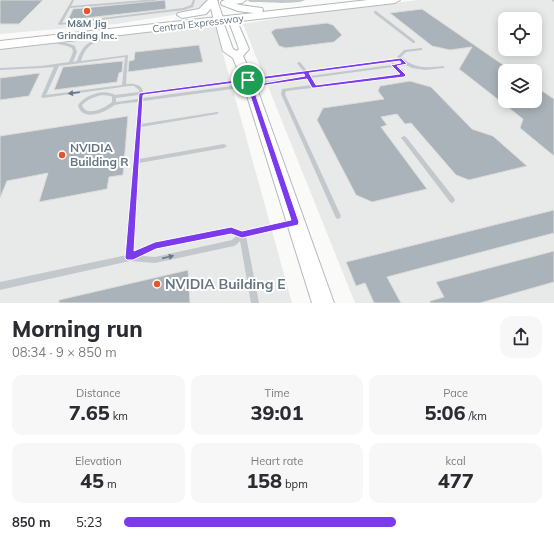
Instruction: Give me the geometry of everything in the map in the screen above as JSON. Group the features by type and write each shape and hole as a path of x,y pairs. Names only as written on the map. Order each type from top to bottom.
{"highway":[{"name":"Central Expressway","path":"256,13 343,0"},
{"name":"Central Expressway","path":"0,38 218,18 223,6 256,13 395,0"},
{"path":"223,34 208,28 173,29 168,23 180,16 204,11 207,9 208,4 238,8 256,13"},
{"path":"236,31 256,13"},
{"name":"Central Expressway","path":"0,45 117,32 168,23"},
{"path":"0,48 15,44"}],"main road":[{"path":"242,0 223,6 218,18 228,51 238,56 249,82 323,303"},
{"path":"223,6 244,49 238,56"}],"street":[{"path":"250,0 302,0"}],"lane":[{"path":"73,0 60,24 184,9 192,6 194,0"},
{"path":"69,7 155,0"},
{"path":"375,12 414,42"},
{"path":"79,62 82,49 86,45 117,32"},
{"path":"49,40 74,47 75,52 71,63"},
{"path":"405,64 399,57 405,51 421,49"},
{"path":"0,69 58,65 127,56 124,85"},
{"path":"401,60 392,63 308,77 249,82 114,98 108,94 91,96 82,102 80,108 91,113 104,110 112,104 140,100 249,82 306,72 392,63 405,64 423,70 442,67"},
{"path":"299,63 314,86"},
{"path":"338,216 283,94 284,90 404,75 392,63"},
{"path":"58,65 44,97 124,85 135,85 141,90 130,258"},
{"path":"112,104 114,98"},
{"path":"138,126 217,113"},
{"path":"404,138 452,200"},
{"path":"136,162 224,146"},
{"path":"0,286 130,258 155,245 231,230 242,234 296,222"},
{"path":"130,258 155,260 234,243 242,234"},
{"path":"242,234 255,303"}],"shaded area":[{"path":"0,0 207,0 205,10 116,24 0,34"},
{"path":"419,0 554,0 554,303 355,303 243,24 328,10"},
{"path":"215,25 292,303 0,303 0,49"}],"building":[{"path":"0,0 43,0 19,24 0,24"},
{"path":"165,0 166,9 68,20 73,9"},
{"path":"422,9 502,64 498,64 498,99 459,69 472,47 450,50 432,46 390,13"},
{"path":"327,23 333,25 342,35 334,42 286,48 279,46 271,32 275,29"},
{"path":"199,45 203,62 128,72 129,61 134,60 135,52"},
{"path":"123,61 122,72 119,73 117,82 54,90 63,67"},
{"path":"40,73 29,96 0,100 0,78"},
{"path":"410,81 431,87 472,129 493,136 527,166 469,180 456,175 411,123 405,124 397,114 381,117 387,125 381,127 427,189 372,202 356,195 317,120 323,108 384,99 378,91 380,86"},
{"path":"542,91 554,99 554,156 520,128 523,119 509,108 542,108"},
{"name":"NVIDIA Building R","path":"128,116 123,175 109,177 107,189 39,202 48,173 7,181 0,198 0,136"},
{"path":"554,210 554,233 387,277 401,303 374,303 365,283 356,286 346,262"},
{"path":"554,251 554,282 480,303 430,303 430,301 444,297 436,282"},
{"name":"NVIDIA Building E","path":"188,270 190,303 59,303 59,300"}],"place":[{"name":"M&M Jig Grinding Inc.","path":"87,11"},
{"name":"NVIDIA Building R","path":"62,155"},
{"name":"NVIDIA Building E","path":"157,284"}],"route":[{"path":"248,80 140,94 130,258 155,245 231,230 242,234 296,222 250,86 308,77 306,72 401,60 405,64 394,65 404,75 314,86 306,72 248,80"}]}
